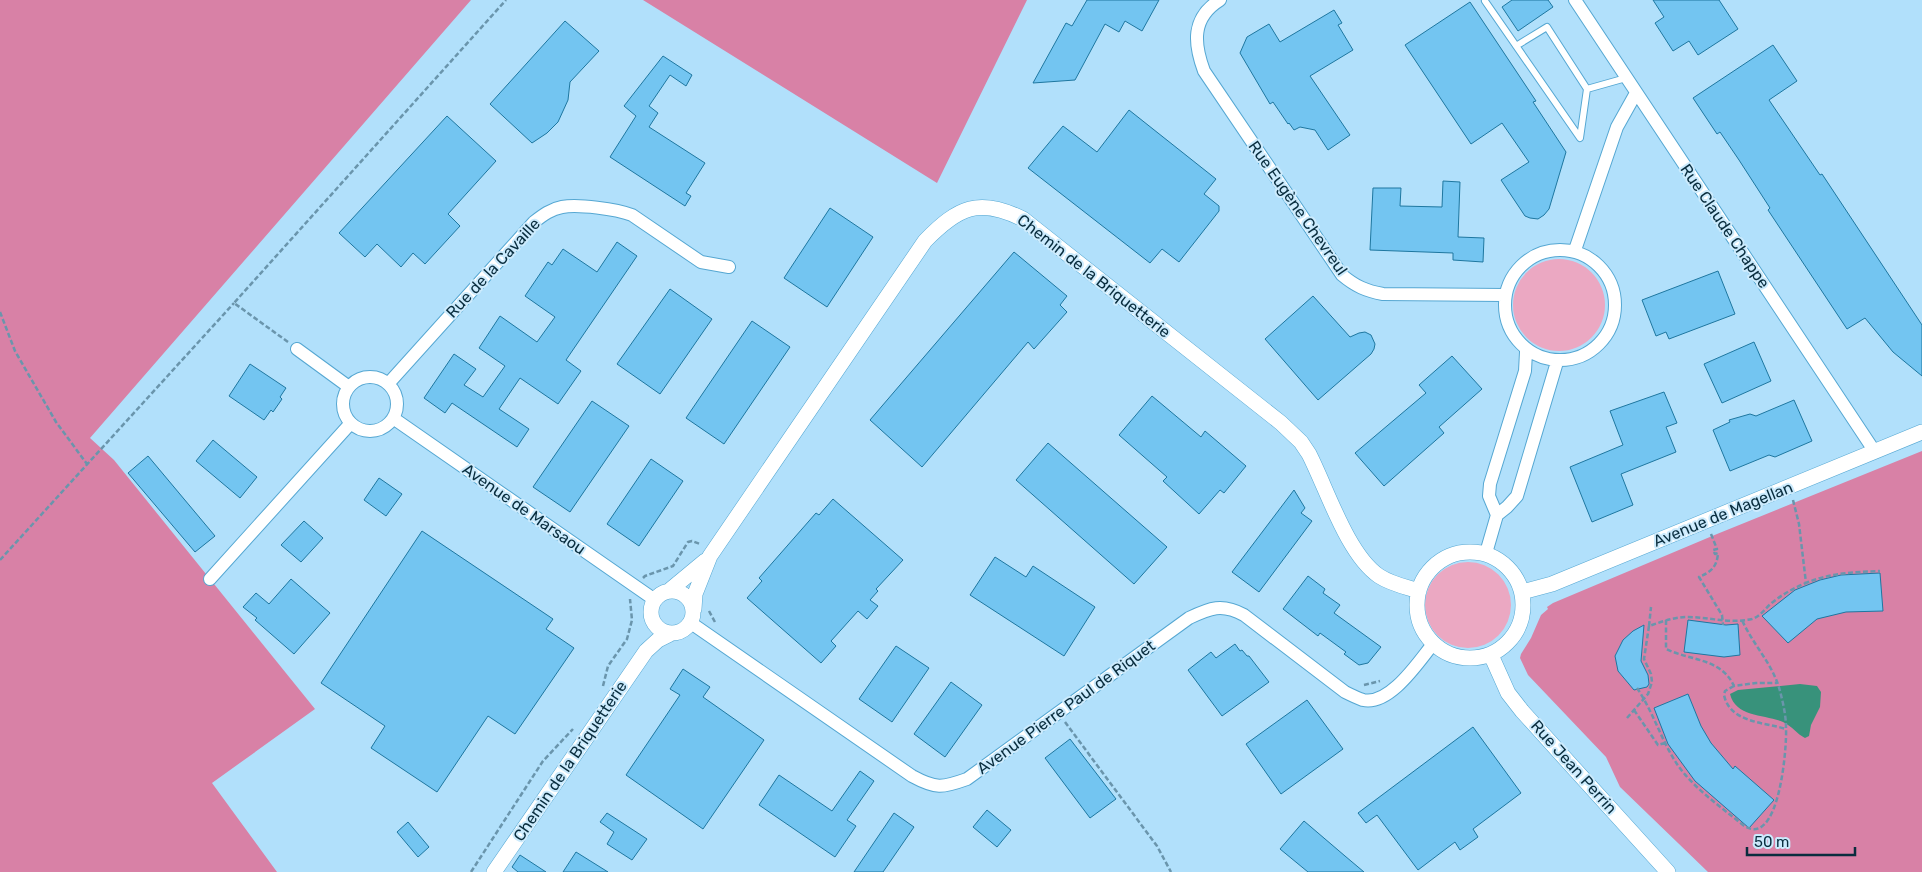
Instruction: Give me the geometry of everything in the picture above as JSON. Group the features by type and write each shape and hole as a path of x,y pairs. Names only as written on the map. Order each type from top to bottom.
{"street":[{"name":"Rue Eugène Chevreul","path":"1220,0 1202,18 1196,32 1197,52 1204,71 1342,275 1354,285 1367,291 1383,294 1504,295"},
{"name":"Rue Claude Chappe","path":"1575,0 1875,452"},
{"path":"1575,250 1617,127 1636,93"},
{"name":"Rue de la Cavaille","path":"388,384 534,222 545,213 561,207 572,206 622,211 632,215 701,262 729,267"},
{"name":"Chemin de la Briquetterie","path":"494,872 646,651 658,640 686,629 692,616 695,594 710,556 925,241 939,225 955,214 978,207 1004,209 1023,218 1281,423 1301,442 1309,454 1346,535 1366,564 1379,576 1419,591"},
{"path":"1557,249 1575,250 1601,268 1614,293 1614,321 1600,345 1576,359 1557,362 1526,352 1515,338 1507,320 1504,295 1516,269 1540,253 1557,249"},
{"path":"297,349 349,387"},
{"path":"1486,553 1496,515 1489,496 1490,484 1525,371 1526,352"},
{"path":"1496,515 1507,508 1517,496 1557,362"},
{"path":"372,377 388,384 394,391 397,400 393,418 388,424 373,431 365,431 350,424 343,410 342,402 349,387 355,381 372,377"},
{"name":"Avenue de Marsaou","path":"393,418 655,600"},
{"path":"210,579 350,424"},
{"name":"Avenue de Magellan","path":"1522,592 1552,584 1922,432"},
{"path":"1461,551 1486,553 1509,568 1522,592 1522,617 1511,640 1490,655 1468,659 1450,655 1433,644 1424,635 1416,608 1421,580 1438,561 1461,551"},
{"name":"Chemin de la Briquetterie","path":"646,651 652,617 652,605 655,600 687,577 710,556"},
{"path":"670,590 683,593 688,597 692,616"},
{"name":"Avenue Pierre Paul de Riquet","path":"692,616 912,776 930,786 948,786 967,779 1188,618 1208,609 1233,609 1244,615 1345,692 1365,700 1377,699 1397,686 1433,644"},
{"path":"652,617 659,628 672,633"},
{"name":"Rue Jean Perrin","path":"1490,655 1508,693 1522,711 1668,872"}],"lane":[{"path":"1485,1 1516,46 1580,138 1587,89 1547,27 1516,46"},
{"path":"1587,89 1626,78"}],"path":[{"path":"0,560 506,0"},
{"path":"234,303 297,349"},
{"path":"0,312 15,351 56,422 87,464"},
{"path":"1790,487 1799,524 1806,583"},
{"path":"1705,521 1717,549 1713,550 1715,554 1718,553 1711,571 1699,577 1716,605 1723,623"},
{"path":"1649,626 1666,620 1686,617 1723,623 1759,616 1772,603 1792,589 1818,578 1843,572 1880,570"},
{"path":"1627,718 1645,699 1652,682 1651,674 1644,659 1651,608"},
{"path":"1666,620 1666,649 1713,664 1728,675 1734,686"},
{"path":"1637,688 1645,699 1665,743 1680,768 1694,785 1749,830 1757,830 1764,826 1770,818 1778,798 1787,729 1778,683 1742,620"},
{"path":"1778,683 1734,686 1725,690 1724,695 1734,712 1750,720 1787,729"},
{"path":"1634,710 1658,745 1665,743"},
{"path":"1058,713 1157,846 1171,872"}],"shaded area":[{"path":"0,0 471,0 90,438 114,460 315,709 212,783 277,872 0,872"},
{"path":"643,0 1027,0 937,183"},
{"path":"1550,259 1568,259 1585,266 1598,279 1605,296 1605,314 1598,331 1585,344 1568,351 1550,351 1533,344 1520,331 1513,314 1513,296 1520,279 1533,266"},
{"path":"1922,451 1922,872 1708,872 1620,787 1606,757 1528,675 1520,658 1521,654 1531,638 1541,615 1553,603"},
{"path":"1468,562 1484,565 1492,569 1504,581 1508,589 1511,605 1508,621 1504,629 1492,641 1484,645 1468,648 1452,645 1444,641 1432,629 1428,621 1425,605 1428,589 1432,581 1444,569 1452,565"},
{"path":"1800,684 1817,686 1821,692 1820,707 1811,725 1809,736 1805,738 1783,722 1752,714 1738,707 1733,702 1730,694 1738,690"}],"building":[{"path":"1087,0 1159,0 1142,31 1125,21 1119,32 1105,24 1075,80 1033,83 1066,23 1072,26"},
{"path":"1512,0 1548,0 1553,7 1518,31 1502,7"},
{"path":"1653,0 1719,0 1738,29 1698,55 1689,41 1673,51 1655,23 1664,17"},
{"path":"1470,2 1536,101 1533,102 1566,152 1549,209 1538,219 1525,216 1501,180 1529,162 1502,123 1471,144 1405,45"},
{"path":"1334,10 1342,23 1338,25 1353,50 1310,76 1350,135 1328,150 1315,130 1300,127 1294,130 1288,124 1273,102 1270,104 1240,53 1247,37 1269,24 1280,42"},
{"path":"565,21 599,51 570,82 568,100 558,122 547,133 532,143 490,104"},
{"path":"1773,45 1797,81 1769,100 1820,175 1822,174 1922,325 1922,376 1893,352 1865,318 1847,329 1768,210 1770,208 1739,160 1720,132 1717,134 1693,98"},
{"path":"663,56 692,75 686,86 670,75 649,106 658,113 649,127 705,163 686,193 691,196 685,206 610,157 636,116 624,106"},
{"path":"1129,110 1216,179 1204,194 1219,206 1219,211 1179,262 1162,249 1150,263 1028,168 1063,126 1097,152"},
{"path":"447,116 496,161 448,214 460,226 425,264 413,253 401,267 377,244 365,257 339,233"},
{"path":"1443,181 1460,182 1458,237 1484,238 1483,262 1453,260 1453,253 1370,250 1373,188 1401,188 1400,206 1442,207"},
{"path":"830,208 873,237 827,307 784,278"},
{"path":"617,242 637,256 566,360 581,371 558,404 520,378 499,409 529,429 517,447 452,403 445,413 424,398 454,354 476,369 464,385 483,397 505,366 479,348 500,316 537,342 555,317 525,296 548,262 552,265 563,249 597,272"},
{"path":"1014,252 1067,296 1060,305 1067,312 1034,349 1028,342 922,467 870,420"},
{"path":"1718,271 1735,314 1669,339 1666,332 1656,336 1642,300"},
{"path":"670,289 712,319 660,394 617,364"},
{"path":"1313,296 1350,337 1365,332 1371,335 1375,344 1371,354 1318,400 1265,339"},
{"path":"752,321 790,347 724,444 686,418"},
{"path":"1754,342 1771,381 1722,403 1704,364"},
{"path":"1452,356 1482,389 1439,427 1444,433 1384,486 1355,453 1426,393 1419,385"},
{"path":"250,364 286,388 280,397 282,399 273,412 271,410 264,420 229,396"},
{"path":"1664,392 1677,423 1666,427 1676,452 1621,474 1633,505 1592,522 1570,467 1623,445 1610,411"},
{"path":"1152,396 1201,437 1205,431 1246,466 1224,493 1220,490 1199,514 1163,481 1167,477 1119,435"},
{"path":"1794,400 1812,441 1775,457 1769,455 1730,471 1713,430 1730,422 1729,420 1750,414 1756,416"},
{"path":"592,401 629,426 570,512 533,487"},
{"path":"213,440 257,477 240,498 196,461"},
{"path":"1048,443 1167,547 1134,584 1016,480"},
{"path":"148,456 215,536 195,552 128,473"},
{"path":"651,459 683,481 639,546 607,524"},
{"path":"379,478 402,494 386,516 364,500"},
{"path":"1294,490 1305,508 1301,513 1312,521 1259,592 1232,572"},
{"path":"833,499 903,560 876,589 878,591 870,600 878,606 867,619 858,611 831,641 836,646 821,663 747,598 762,581 759,578 816,513 819,515"},
{"path":"304,521 323,538 301,562 281,545"},
{"path":"422,531 553,619 546,629 574,648 515,734 488,716 437,792 371,748 385,726 321,683"},
{"path":"995,557 1026,577 1033,566 1095,607 1064,656 970,595"},
{"path":"1880,573 1883,611 1846,612 1817,619 1788,643 1762,616 1795,590 1820,580 1841,575"},
{"path":"1308,576 1325,589 1323,593 1340,605 1334,613 1381,647 1368,663 1359,665 1344,654 1346,652 1320,633 1318,636 1283,609"},
{"path":"291,579 330,613 294,654 243,607 256,593 269,604"},
{"path":"1688,620 1726,625 1738,624 1740,655 1724,657 1684,652"},
{"path":"1644,625 1641,661 1648,675 1649,684 1647,687 1634,690 1618,671 1615,656 1623,640 1633,631"},
{"path":"1235,644 1240,651 1242,650 1249,656 1269,682 1222,716 1188,670 1211,652 1216,658"},
{"path":"896,646 929,668 892,722 859,699"},
{"path":"683,669 710,687 703,697 764,740 703,829 626,775 680,695 670,689"},
{"path":"951,682 982,705 945,757 914,734"},
{"path":"1688,694 1701,726 1711,743 1733,769 1735,766 1774,800 1749,828 1695,781 1668,744 1654,708"},
{"path":"1307,700 1343,749 1281,794 1246,744"},
{"path":"1473,727 1521,793 1473,829 1478,837 1460,850 1455,842 1418,870 1377,815 1366,823 1358,813"},
{"path":"1070,739 1116,799 1090,818 1045,758"},
{"path":"860,771 874,781 847,820 856,826 835,857 759,805 779,775 832,811"},
{"path":"987,810 1011,830 997,847 973,827"},
{"path":"607,813 647,839 632,860 607,844 614,832 600,822"},
{"path":"894,813 914,827 883,872 854,872"},
{"path":"1304,821 1364,872 1308,872 1280,849"},
{"path":"408,822 429,847 418,857 397,832"},
{"path":"576,852 608,872 563,872"},
{"path":"520,855 546,872 518,872 512,867"}]}
